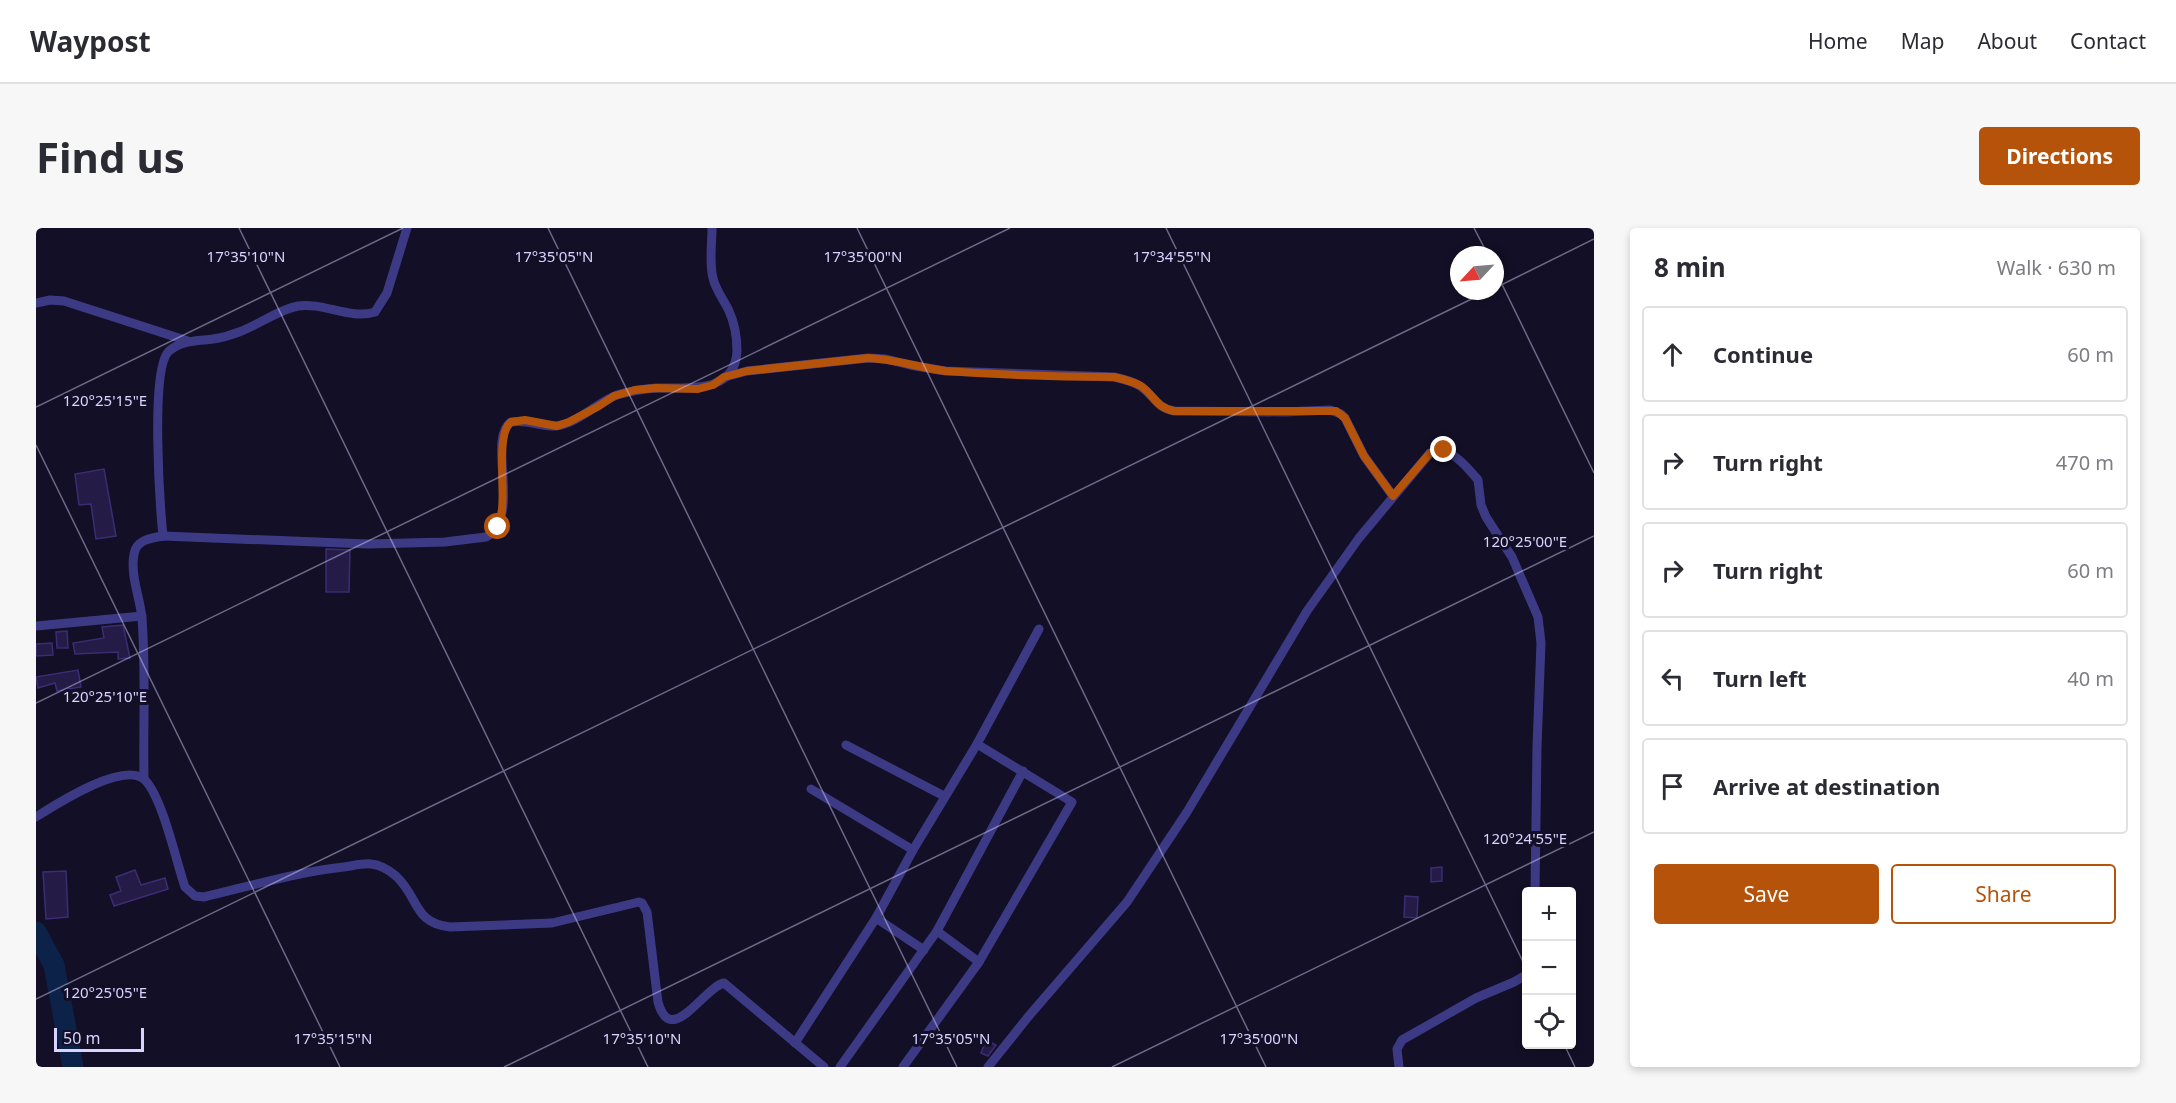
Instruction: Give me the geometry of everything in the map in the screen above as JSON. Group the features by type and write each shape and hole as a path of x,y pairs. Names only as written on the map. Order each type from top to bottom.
{"street":[{"path":"162,536 159,481 159,384 162,364 168,351 188,341 214,339 254,327 281,311 299,306 358,315 375,312 387,293 406,228"},
{"path":"712,228 713,279 730,314 737,338 737,353 733,368 713,385 698,389 656,388 635,390 614,396 569,422 557,426 525,420 511,422 504,430 502,447 504,472 502,510 498,527 486,537 445,542 368,544 162,536 142,541 134,554 142,616 145,689 144,779 163,816 185,887 195,896 204,897 326,869 370,864 383,867 395,876 405,886 420,912 437,926 552,923 639,902 647,912 658,1002 661,1013 666,1018 673,1020 681,1017 716,986 724,983 824,1067"},
{"path":"36,303 50,300 64,301 188,341"},
{"path":"724,377 747,371 839,360 886,358 910,365 945,370 1114,377 1130,380 1141,387 1157,405 1174,411 1330,410 1345,418 1364,456 1393,496"},
{"path":"988,1067 1127,902 1187,812 1307,612 1359,538 1430,453 1437,450 1444,450 1453,455 1478,480 1481,505 1486,517 1512,557 1538,617 1541,643 1535,887"},
{"path":"36,626 142,616"},
{"path":"795,1042 876,918 944,796 977,744 1039,628"},
{"path":"903,1067 979,962 1072,802 977,744"},
{"path":"846,745 944,796"},
{"path":"840,1067 937,931 1023,771"},
{"path":"36,817 89,786 133,775 144,779"},
{"path":"811,789 913,850"},
{"path":"876,918 924,950"},
{"path":"937,931 979,962"},
{"path":"1399,1067 1396,1049 1402,1040 1476,998 1522,978"}],"building":[{"path":"104,469 116,536 96,539 91,504 79,505 75,474"},
{"path":"326,549 350,550 349,592 326,592"},
{"path":"123,625 130,658 118,659 118,652 75,654 73,643 104,638 102,627"},
{"path":"67,631 68,648 57,648 56,632"},
{"path":"52,643 53,655 36,656 36,644"},
{"path":"78,670 81,687 57,691 55,683 38,688 36,677"},
{"path":"1442,867 1442,881 1431,882 1431,868"},
{"path":"135,870 141,885 165,878 168,889 114,906 110,895 121,891 116,877"},
{"path":"66,871 68,917 46,919 43,872"},
{"path":"1405,896 1418,897 1417,918 1404,917"},
{"path":"986,1040 996,1045 988,1056 981,1053"}],"waterway":[{"path":"36,932 54,965 73,1067"}],"route":[{"path":"498,527 502,510 504,430 511,422 525,420 557,426 569,422 614,396 635,390 698,389 713,385 724,377 747,371 839,360 886,358 910,365 945,370 1114,377 1130,380 1148,392 1157,405 1174,411 1336,411 1345,418 1364,456 1393,496 1430,453 1444,450"}]}
